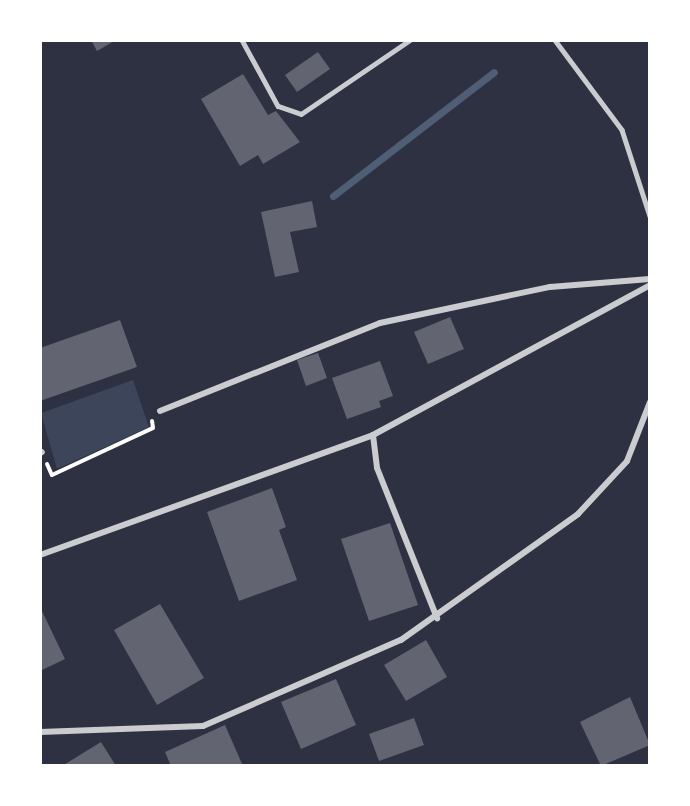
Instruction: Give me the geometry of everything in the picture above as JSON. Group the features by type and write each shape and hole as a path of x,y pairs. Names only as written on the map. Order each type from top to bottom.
{"street":[{"path":"160,411 380,323 550,287 650,279"},
{"path":"40,555 373,435 650,285"},
{"path":"40,732 203,726 402,640 437,618 578,514 627,460 650,402"},
{"path":"373,435 377,468 437,618"}],"lane":[{"path":"242,40 278,106 301,114 410,40"},
{"path":"555,40 622,129 650,216"}],"path":[{"path":"41,453 52,475 153,428 151,415"}],"shaded area":[{"path":"133,380 149,427 57,469 41,413"}],"building":[{"path":"91,40 116,40 97,51"},
{"path":"318,52 330,69 297,92 285,75"},
{"path":"243,74 268,115 276,111 300,142 263,164 258,155 240,166 201,99"},
{"path":"312,201 317,227 290,232 299,272 275,277 261,212"},
{"path":"450,317 464,349 428,364 414,332"},
{"path":"120,320 137,367 40,401 40,348"},
{"path":"318,353 327,378 306,386 297,360"},
{"path":"380,361 393,396 379,401 381,407 347,419 332,378"},
{"path":"272,488 286,527 279,530 297,580 239,601 207,512"},
{"path":"390,523 418,605 369,621 341,539"},
{"path":"160,604 204,678 157,705 114,630"},
{"path":"40,607 65,659 40,671"},
{"path":"426,640 447,677 406,701 384,665"},
{"path":"336,679 356,725 301,749 281,702"},
{"path":"630,697 650,745 601,766 580,722"},
{"path":"414,718 424,745 379,761 369,734"},
{"path":"225,725 243,766 171,766 165,752"},
{"path":"101,742 116,766 62,766"}],"waterway":[{"path":"333,196 494,72"}]}
